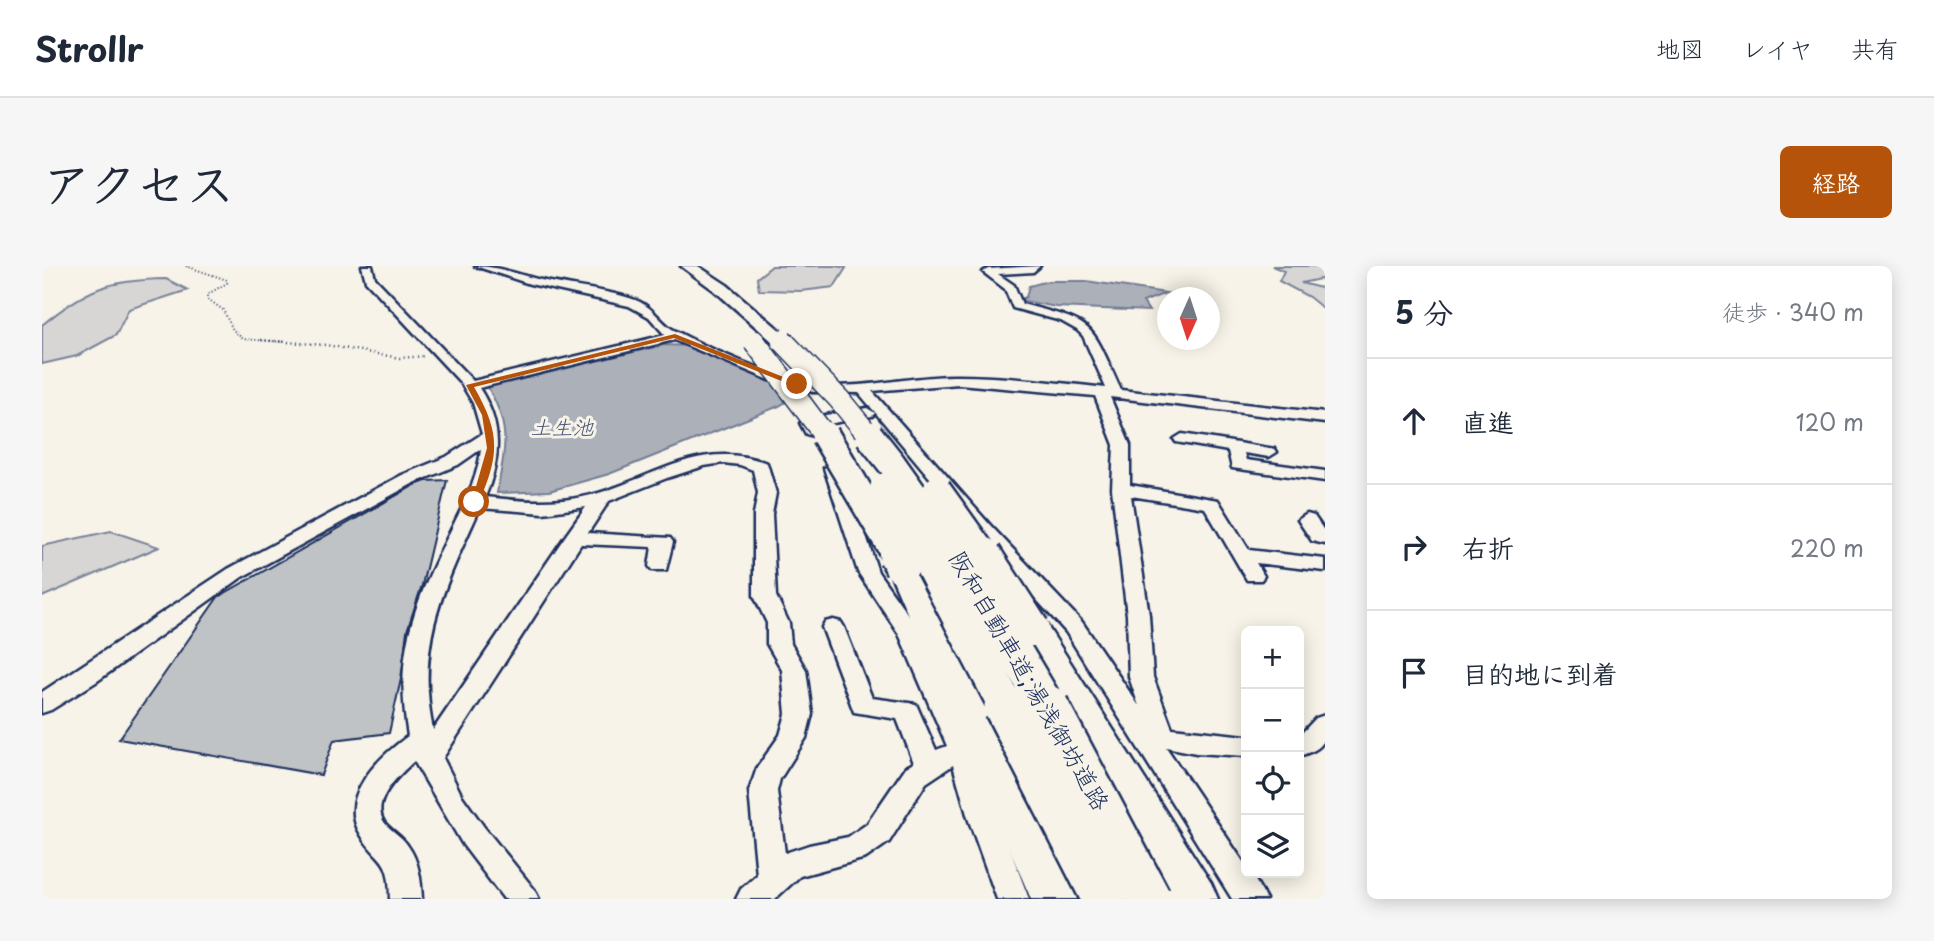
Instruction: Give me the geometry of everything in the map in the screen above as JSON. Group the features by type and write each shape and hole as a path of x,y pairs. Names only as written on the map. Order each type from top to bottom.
{"highway":[{"path":"674,266 718,292 772,339 804,405 871,509 902,566 1055,899"},
{"path":"688,266 772,339 833,370 893,436 966,527 1032,629 1194,899"},
{"name":"阪和自動車道;湯浅御坊道路","path":"772,339 850,438 906,518 1011,712 1104,899"},
{"name":"阪和自動車道;湯浅御坊道路","path":"772,339 826,384 864,427 952,545 1023,662 1149,899"}],"street":[{"path":"367,266 370,279 469,386 486,415 490,436 489,463 423,618 416,646 413,677 425,750 470,834 523,899"},
{"path":"480,266 534,282 633,303 653,316 664,329 675,336 784,381 823,389 863,389 907,382 958,380 1108,393 1325,418"},
{"path":"1035,266 1033,269 988,272 1010,287 1017,306 1068,318 1082,326 1089,334 1122,445 1121,489 1138,615 1141,677 1153,734"},
{"path":"469,386 675,336"},
{"path":"863,389 983,529 1074,627 1153,734 1250,899"},
{"path":"883,410 808,423 839,481 868,572 910,633 963,751 1013,899"},
{"path":"42,704 87,676 235,573 408,479 452,461 490,436"},
{"path":"1182,439 1269,452"},
{"path":"1235,446 1238,464 1325,476"},
{"path":"474,502 546,507 602,497 685,466 717,458 740,458 761,467 767,493 762,514 765,597 778,623 779,644 794,670 799,714 793,738 768,776 763,791 773,878"},
{"path":"1121,489 1212,504 1254,576"},
{"path":"406,899 403,868 397,855 373,831 367,819 370,801 391,765 425,750 602,497"},
{"path":"1307,520 1319,537 1325,538"},
{"path":"574,538 663,542 659,566"},
{"path":"1242,555 1325,565"},
{"path":"832,627 863,706 906,711 929,767"},
{"path":"1304,744 1312,742 1325,725"},
{"path":"1153,734 1196,743 1241,746"},
{"path":"752,899 789,866 809,858 855,849 878,833 916,775 942,758 963,751"}],"path":[{"path":"186,266 227,280 227,283 208,294 208,299 223,310 233,330 243,338 326,345 400,358 441,354"}],"shaded area":[{"path":"772,266 846,268 834,287 801,291 759,290 757,278"},
{"path":"1272,266 1325,266 1325,278 1301,283 1325,289 1325,310 1309,297 1279,281 1284,271"},
{"path":"166,279 188,290 129,309 116,335 77,356 42,364 42,325 72,302 114,284"},
{"path":"111,531 159,547 42,597 42,546"}],"water":[{"path":"1048,281 1086,281 1157,292 1157,297 1143,302 1149,311 1056,307 1019,300 1026,297 1029,286"},
{"name":"土生池","path":"664,345 693,346 801,393 779,406 609,474 549,491 497,493 504,450 503,426 487,386"}],"building":[{"path":"447,480 422,585 407,631 401,679 389,733 334,740 321,775 119,739 218,597 415,485 426,481"}],"route":[{"path":"474,502 484,480 491,448 486,415 469,386 675,336 797,384"}]}
